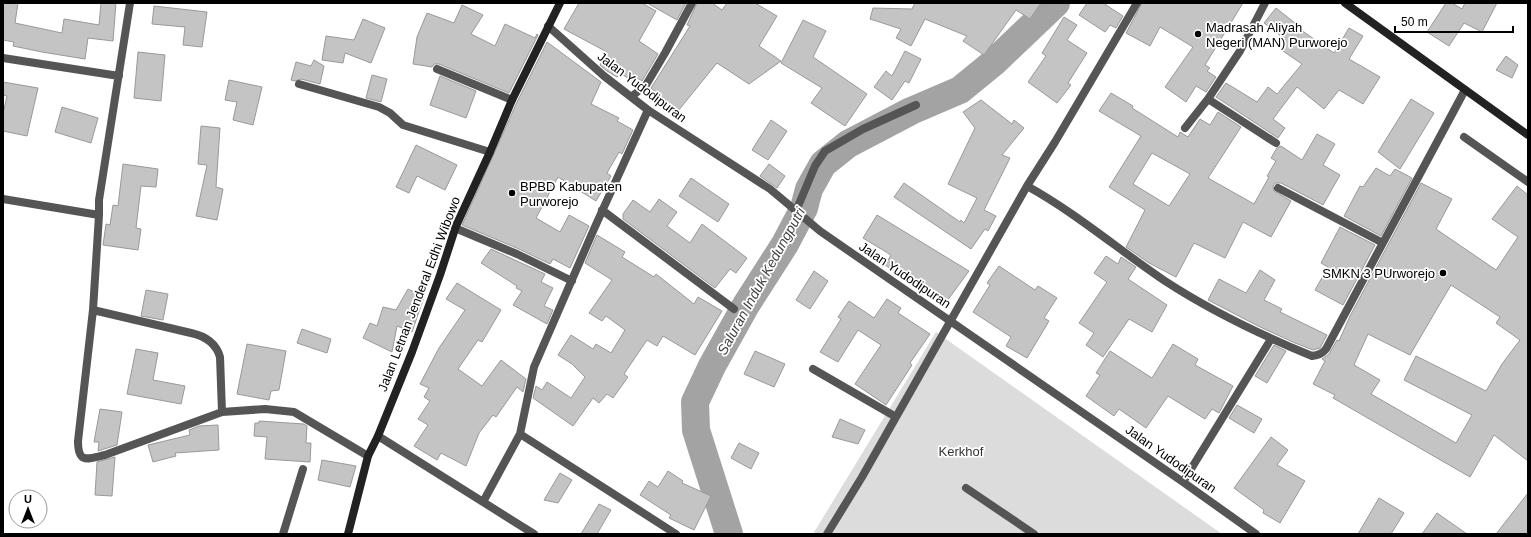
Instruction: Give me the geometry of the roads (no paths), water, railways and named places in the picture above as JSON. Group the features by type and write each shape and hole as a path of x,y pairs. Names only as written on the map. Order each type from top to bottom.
{"street":[{"path":"130,3 99,200 93,310 78,440 78,452 83,458 88,459 105,455 222,412 265,408 294,412 368,456"},
{"name":"Jalan Letnan Jenderal Edhi Wibowo","path":"348,534 368,456 378,436 412,352 440,275 455,228 512,100 560,3"},
{"path":"632,97 646,85 669,47 692,3"},
{"path":"827,534 843,510 950,320 982,268 1026,186 1055,142 1137,3"},
{"path":"1185,128 1208,99 1240,50 1265,3"},
{"path":"1345,3 1528,135"},
{"name":"Jalan Yudodipuran","path":"548,26 604,76 648,110 770,189 820,231 1256,534"},
{"path":"3,58 119,76"},
{"path":"437,69 512,100"},
{"path":"299,84 380,107 403,125 490,152"},
{"path":"1026,186 1049,199 1166,282 1213,309 1271,339 1312,356 1323,353 1465,90"},
{"path":"1208,99 1276,143"},
{"path":"797,212 815,166 825,151 863,129 916,105"},
{"path":"483,502 520,434 534,367 602,210 648,110"},
{"path":"1464,137 1528,182"},
{"path":"1278,188 1383,243"},
{"path":"3,199 99,216"},
{"path":"602,210 734,309"},
{"path":"455,228 517,254 572,280"},
{"path":"93,310 199,335 211,341 218,349 220,357 222,412"},
{"path":"1183,482 1271,339"},
{"path":"813,369 896,417"},
{"path":"520,434 676,534"},
{"path":"378,436 534,534"},
{"path":"283,534 303,469"},
{"path":"966,488 1034,534"}],"waterway":[{"name":"Saluran Induk Kedungputri","path":"729,534 696,430 695,402 712,366 746,305 785,244 804,208 809,189 823,164 848,144 911,111 960,90 993,63 1056,3"}],"place":[{"name":"Madrasah Aliyah Negeri (MAN) Purworejo","path":"1198,34"},
{"name":"BPBD Kabupaten Purworejo","path":"512,193"},
{"name":"SMKN 3 PUrworejo","path":"1443,273"}],"park label":[{"name":"Kerkhof","path":"961,451"}]}
